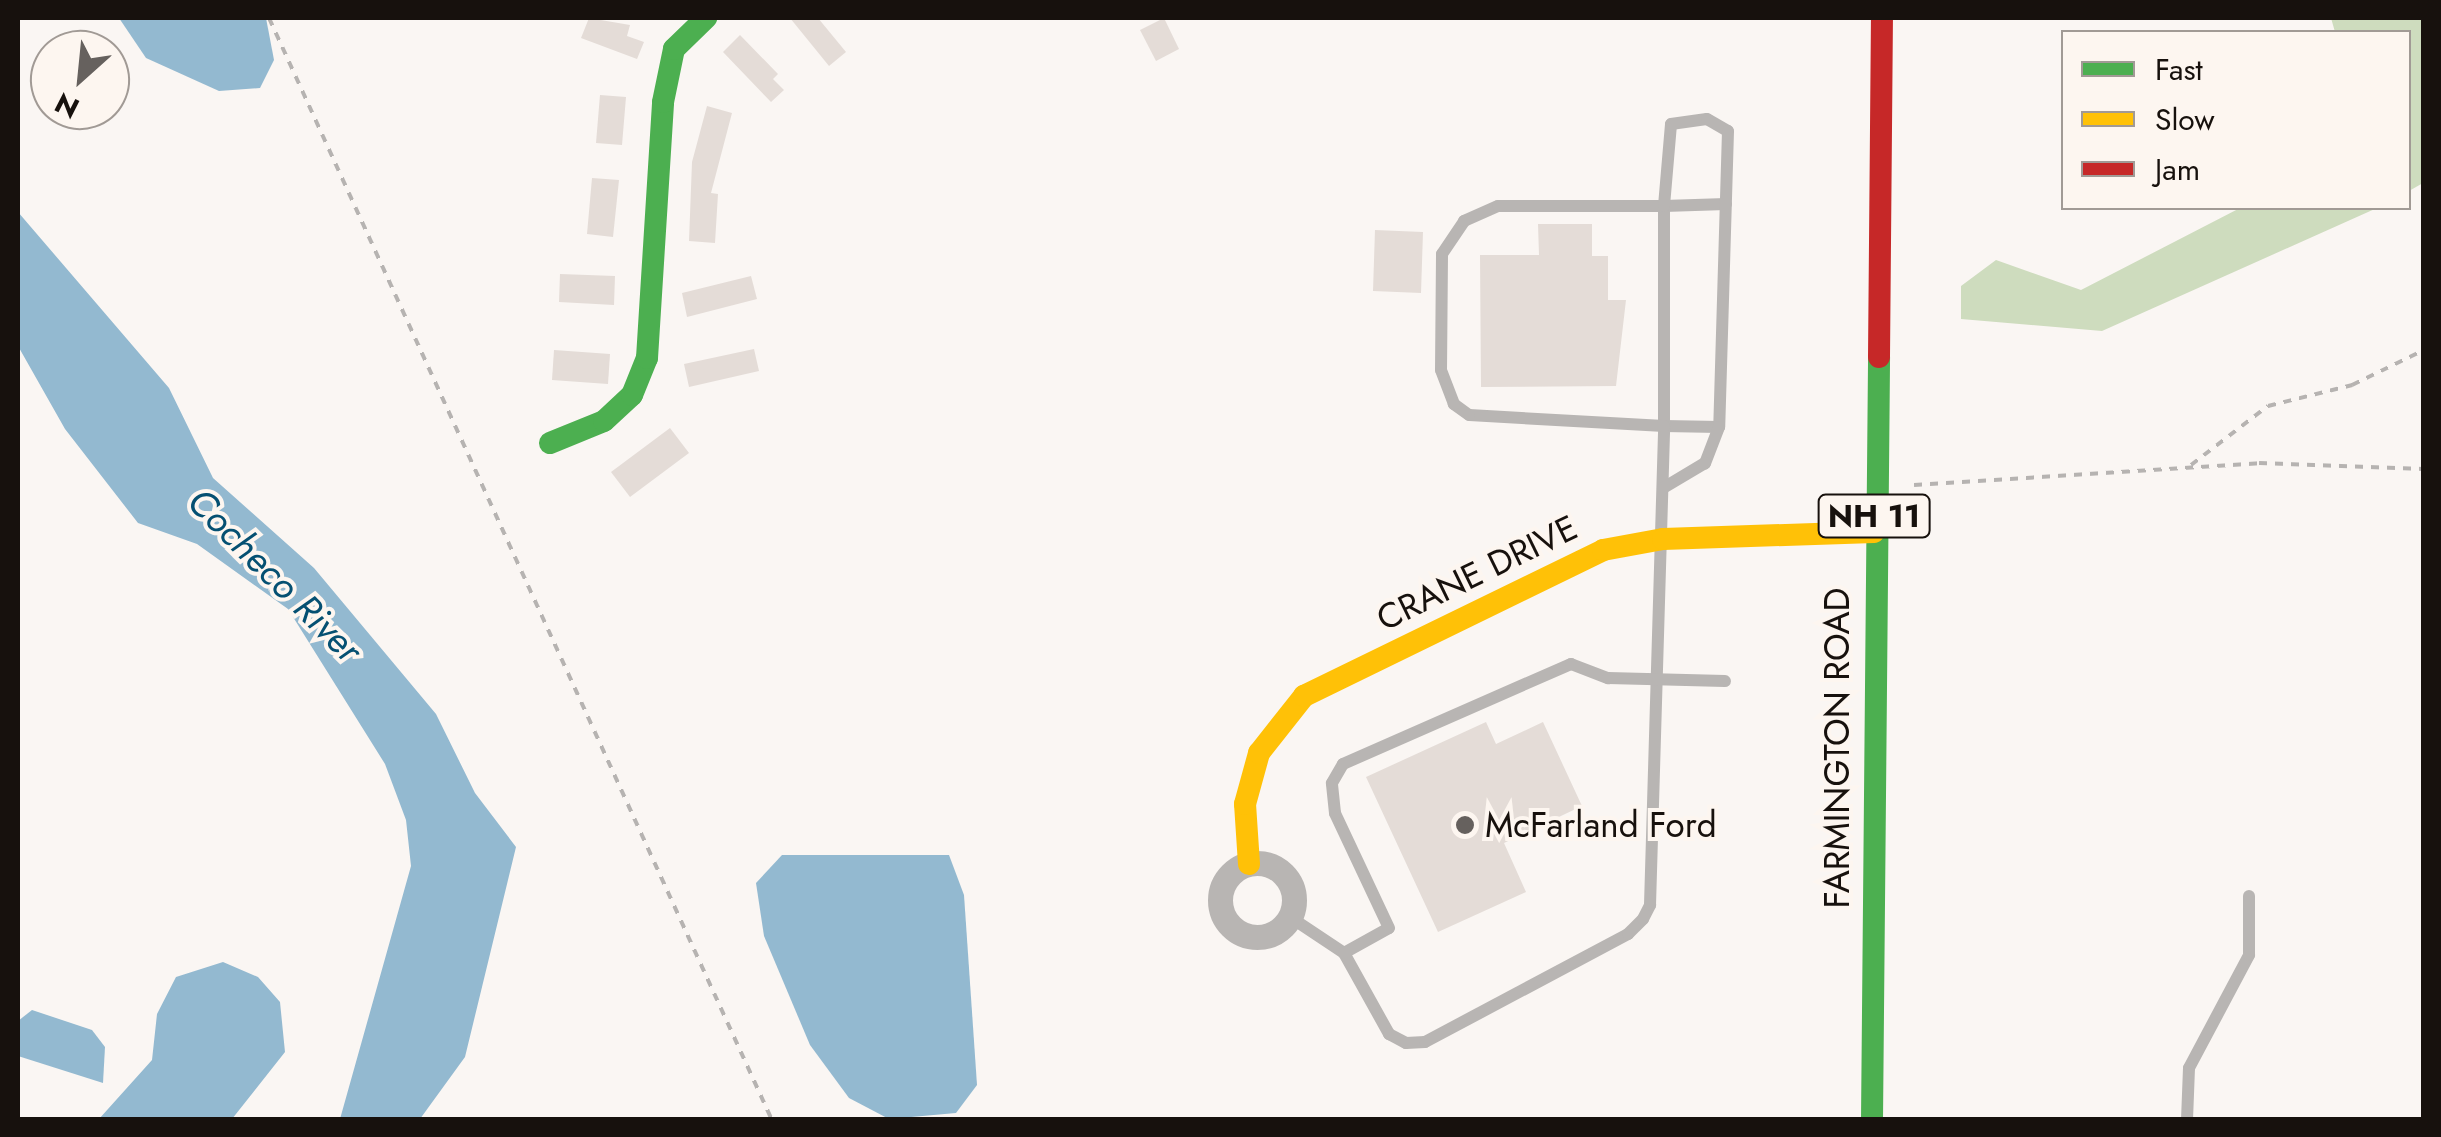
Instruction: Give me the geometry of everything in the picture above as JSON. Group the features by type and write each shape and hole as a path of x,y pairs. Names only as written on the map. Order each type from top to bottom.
{"main road":[{"path":"550,444 604,420 632,395 647,358 664,102 674,50 706,18"},
{"name":"FARMINGTON ROAD","path":"1872,1120 1874,487 1882,18"},
{"name":"CRANE DRIVE","path":"1249,864 1246,804 1259,753 1304,696 1576,560 1663,539 1874,532"}],"street":[{"path":"1249,864 1272,866 1290,881 1290,917 1278,933 1255,938 1226,920 1223,886 1249,864"}],"lane":[{"path":"1290,917 1344,953 1389,1034 1425,1042 1628,934 1650,904 1663,539 1663,488 1664,426 1664,206 1667,136 1681,118 1707,118 1728,131 1720,427 1704,462 1663,488"},
{"path":"1720,427 1488,422 1454,404 1441,370 1442,254 1464,221 1498,206 1726,204"},
{"path":"1344,953 1389,928 1335,813 1332,783 1342,764 1572,664 1608,678 1725,682"},
{"path":"2187,1120 2190,1068 2250,955 2249,896"}],"path":[{"path":"268,18 772,1120"},
{"path":"2191,465 2268,406 2352,385 2424,350"},
{"path":"1874,487 2191,465 2424,469"}],"green space":[{"path":"2331,18 2423,18 2423,183 2411,190 2411,30 2334,30"},
{"path":"2236,210 2373,210 2102,331 1961,319 1961,286 1996,260 2081,290"}],"water":[{"path":"119,18 266,18 274,60 260,88 219,91 146,58"},
{"name":"Cocheco River","path":"18,212 169,388 213,478 314,568 436,714 475,793 516,847 465,1057 420,1119 340,1119 411,866 406,820 385,764 288,609 197,544 138,523 65,429 18,346"},
{"path":"782,855 949,855 964,895 977,1085 956,1113 889,1119 849,1098 810,1045 764,936 756,883"},
{"path":"223,962 258,977 280,1002 285,1052 232,1119 99,1119 152,1060 157,1014 176,977"},
{"path":"32,1010 92,1030 105,1047 103,1083 18,1056 18,1021"}],"building":[{"path":"589,18 630,25 627,36 644,42 637,59 581,38"},
{"path":"790,18 818,18 846,52 829,66"},
{"path":"1164,18 1179,49 1156,61 1140,30"},
{"path":"740,35 778,74 773,79 784,90 771,102 723,52"},
{"path":"600,95 626,97 622,145 596,143"},
{"path":"707,106 732,113 711,193 718,194 715,243 689,241 692,162"},
{"path":"592,178 619,180 613,237 587,234"},
{"path":"1538,224 1592,224 1592,256 1608,256 1608,300 1626,300 1616,386 1481,387 1480,255 1539,255"},
{"path":"1375,230 1423,232 1421,293 1373,291"},
{"path":"560,274 615,276 614,305 559,302"},
{"path":"751,276 757,299 687,317 682,293"},
{"path":"754,349 759,371 689,387 684,364"},
{"path":"554,350 610,354 608,384 552,380"},
{"path":"670,428 689,453 630,497 611,472"},
{"name":"McFarland Ford","path":"1486,722 1496,744 1543,722 1582,806 1504,843 1526,892 1438,932 1366,777"}],"traffic: fast":[{"path":"550,443 604,421 632,395 647,358 663,102 674,49 706,18"},
{"path":"1872,1120 1879,357"}],"traffic: slow":[{"path":"1249,864 1245,804 1259,753 1304,696 1603,550 1663,539 1874,532"}],"traffic: jam":[{"path":"1879,357 1882,18"}],"place":[{"name":"McFarland Ford","path":"1465,825"}]}
